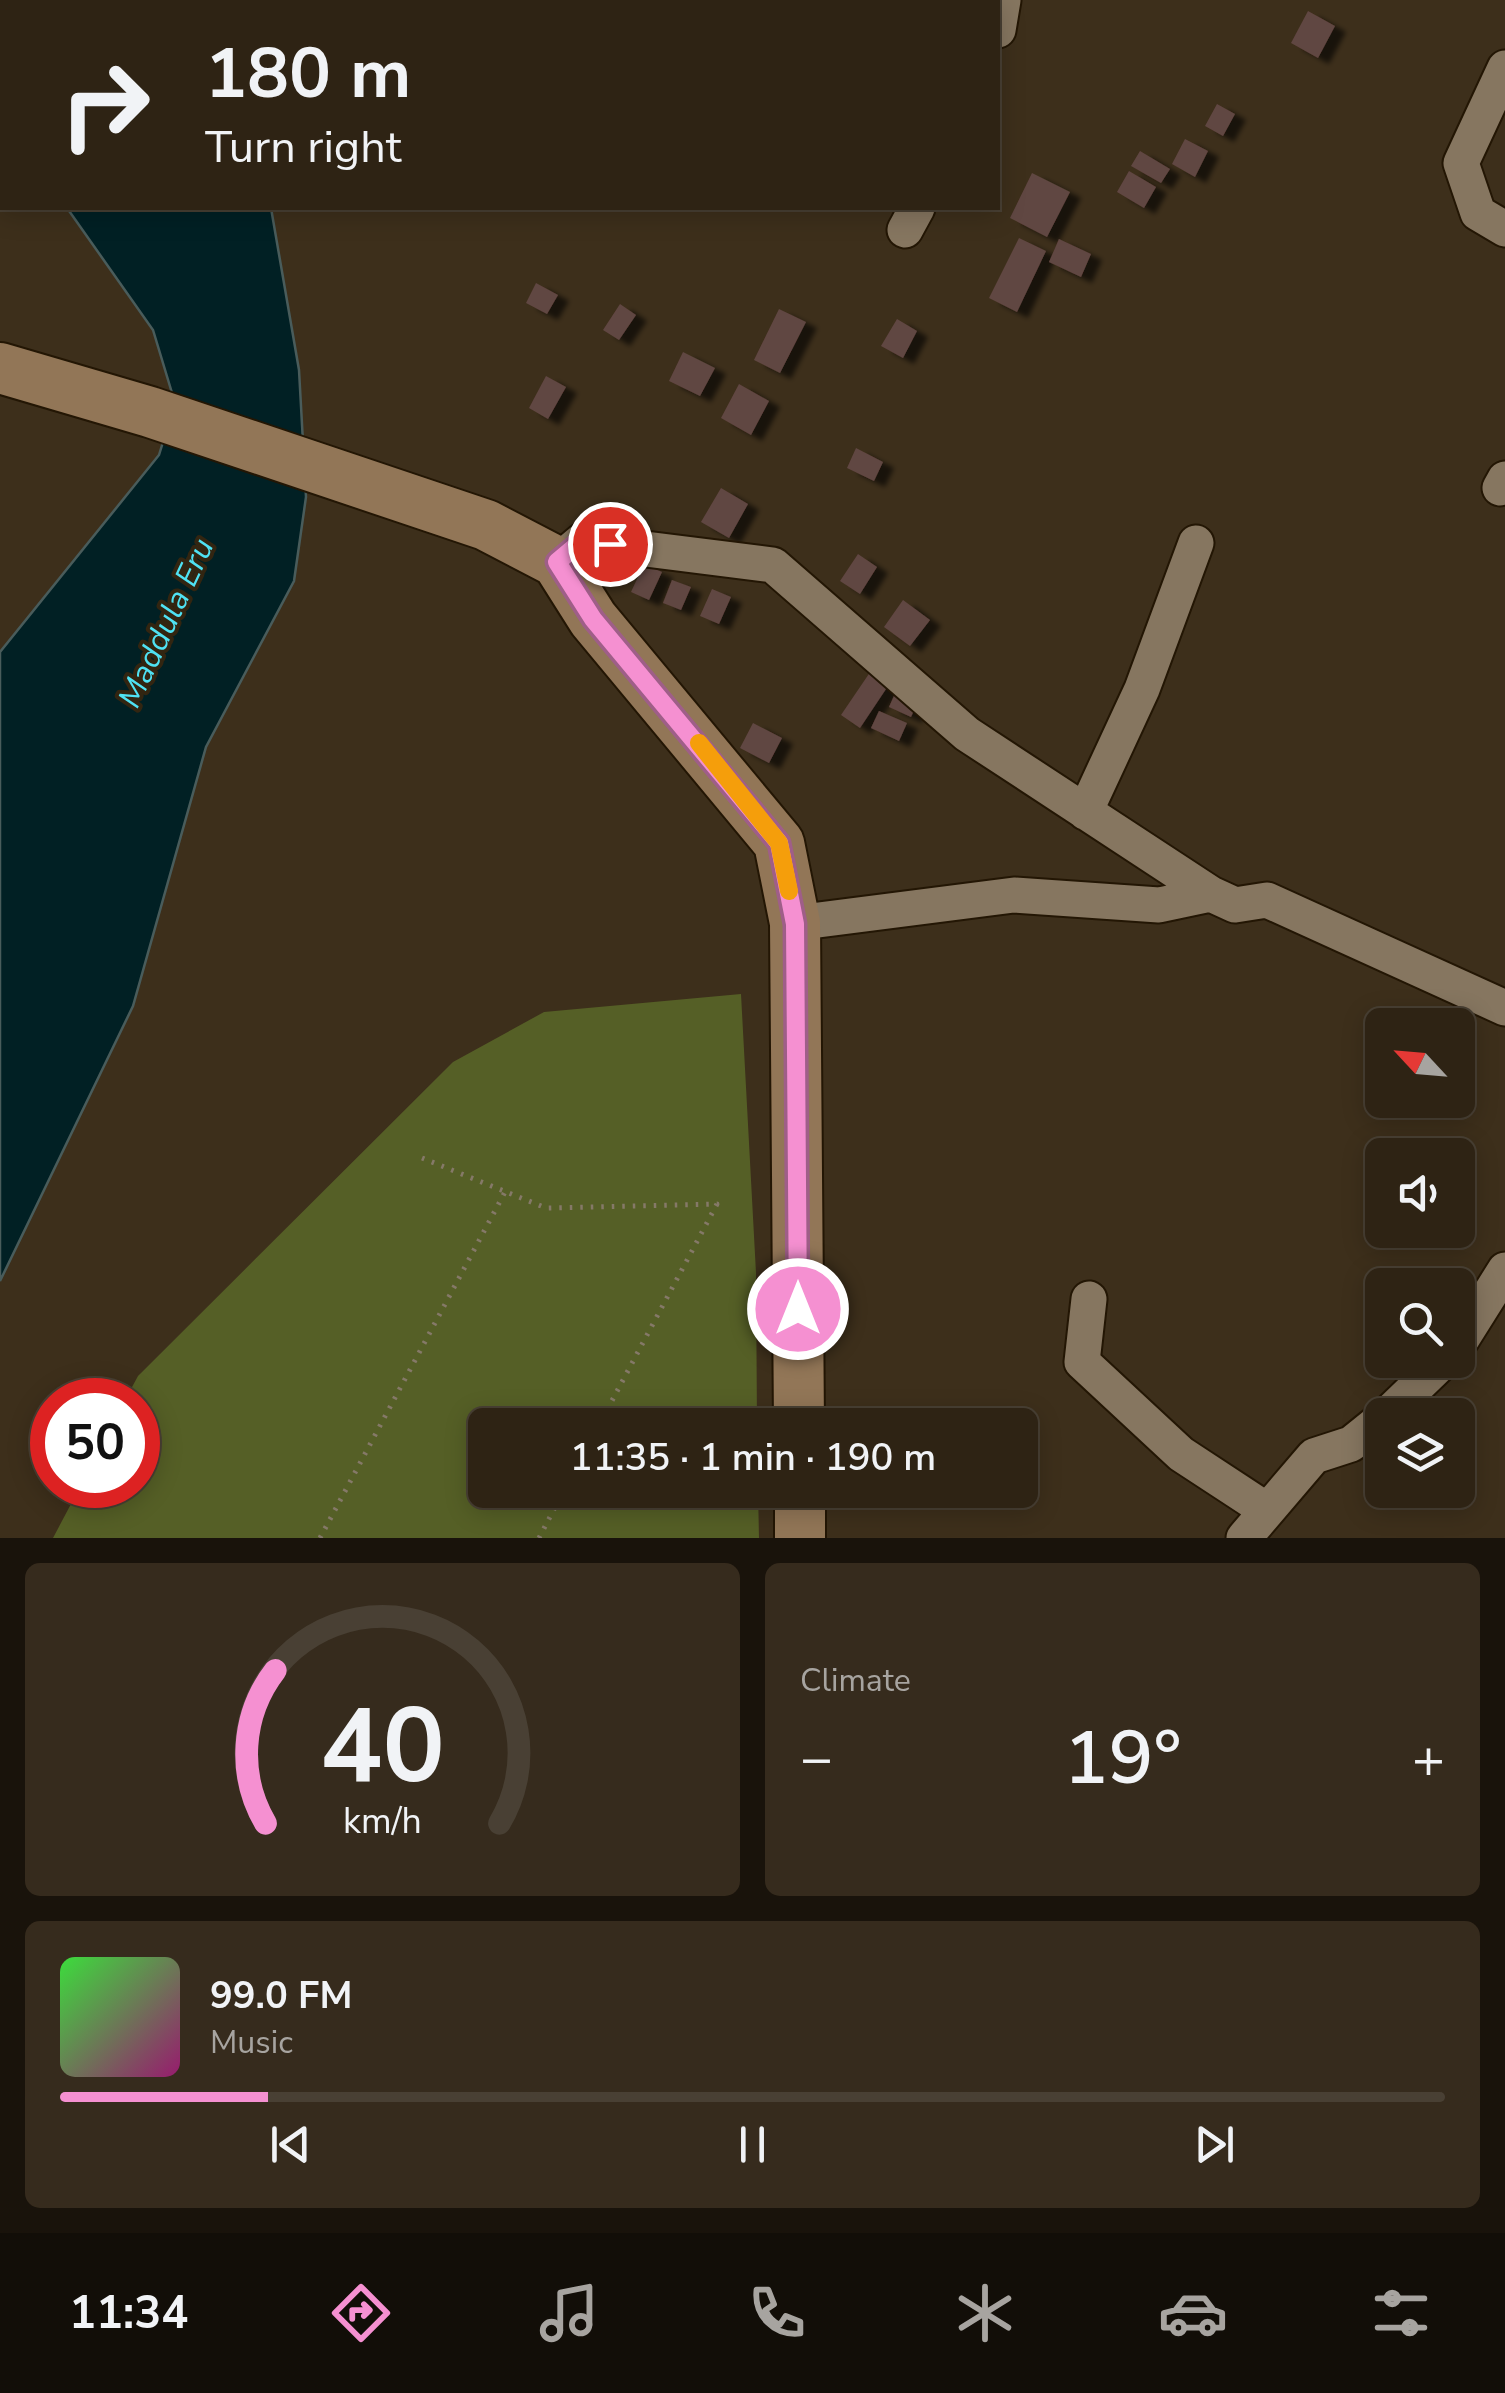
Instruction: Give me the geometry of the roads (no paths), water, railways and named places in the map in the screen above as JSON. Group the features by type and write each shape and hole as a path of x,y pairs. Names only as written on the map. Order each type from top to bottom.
{"main road":[{"path":"0,368 150,412 486,525 557,562 593,619 779,843 795,924 799,1408"},
{"path":"800,1508 800,1538"}],"street":[{"path":"1505,68 1461,163 1478,213 1505,228"},
{"path":"557,562 582,541 773,565 968,734 1211,894 1235,905 1268,900 1505,1008"},
{"path":"1085,812 1142,689 1196,543"},
{"path":"795,924 1014,895 1159,905 1211,894"},
{"path":"1475,1319 1505,1270"},
{"path":"1089,1299 1082,1362 1255,1524 1314,1456 1350,1444 1365,1432"},
{"path":"1405,1398 1425,1378"}],"water":[{"name":"Maddula Eru","path":"68,210 271,210 299,370 306,497 294,581 206,747 133,1006 0,1281 0,652 159,455 175,403 153,330"}]}
